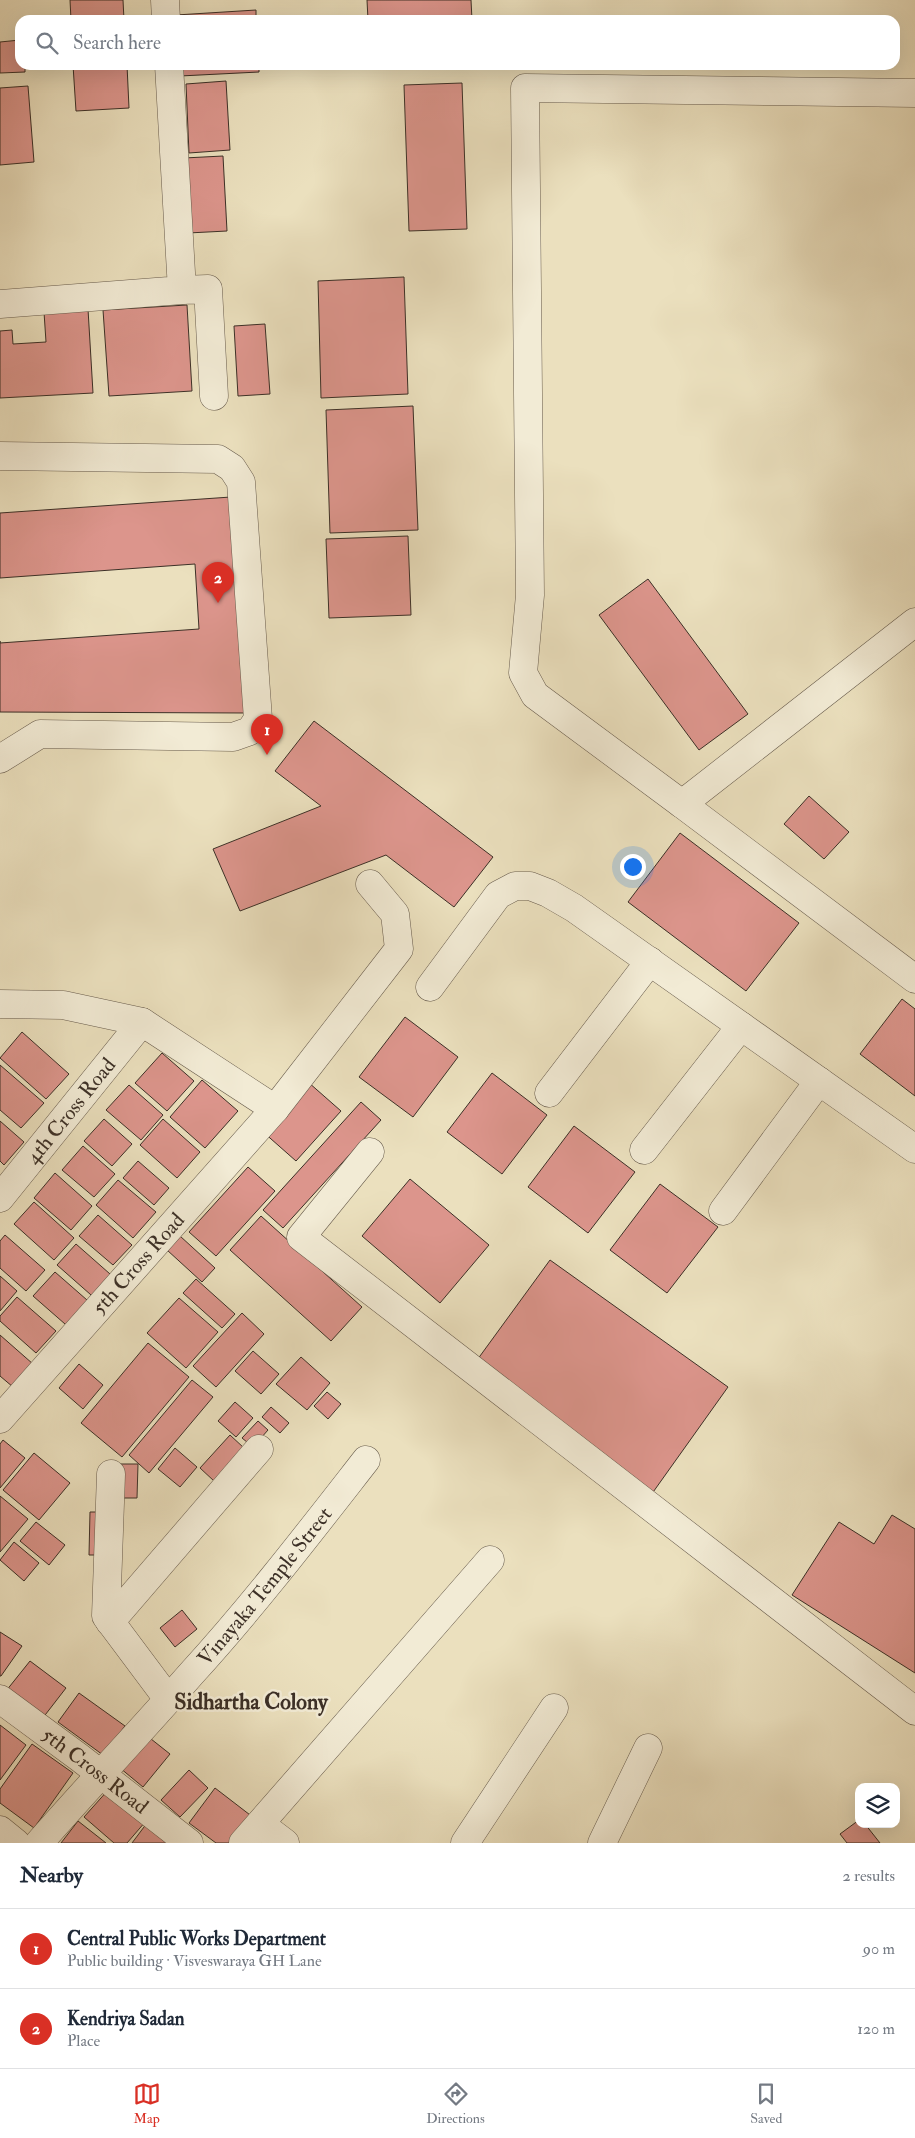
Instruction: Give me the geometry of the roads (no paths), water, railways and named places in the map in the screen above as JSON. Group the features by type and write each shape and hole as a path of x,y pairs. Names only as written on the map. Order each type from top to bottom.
{"street":[{"path":"165,0 166,15"},
{"path":"169,70 182,290"},
{"path":"915,93 525,88 530,595 524,674 535,695 915,979"},
{"path":"0,304 208,289 214,396"},
{"path":"0,456 218,459 232,468 241,482 258,719 250,731 233,737 40,734 0,759"},
{"path":"682,804 915,622"},
{"name":"5th Cross Road","path":"0,1419 275,1109 399,949 394,914 370,884"},
{"path":"430,987 498,895 515,886 530,886 548,893 574,908 915,1149"},
{"path":"549,1093 650,961"},
{"path":"0,1004 63,1005 142,1022 275,1109"},
{"name":"4th Cross Road","path":"0,1198 142,1022"},
{"path":"644,1150 741,1026"},
{"path":"723,1211 819,1081"},
{"path":"370,1152 301,1237 915,1711"},
{"path":"110,1622 259,1449"},
{"name":"Vinayaka Temple Street","path":"39,1843 99,1774 168,1700 279,1570 366,1460"},
{"path":"111,1474 106,1616 168,1700"},
{"path":"285,1843 251,1833 490,1560"},
{"name":"5th Cross Road","path":"0,1699 188,1843"},
{"path":"465,1843 554,1708"},
{"path":"602,1843 648,1748"},
{"path":"0,1830 16,1843"}],"place":[{"name":"Kendriya Sadan","path":"218,603"},
{"name":"Central Public Works Department","path":"267,755"}],"district":[{"name":"Sidhartha Colony","path":"251,1701"}]}
